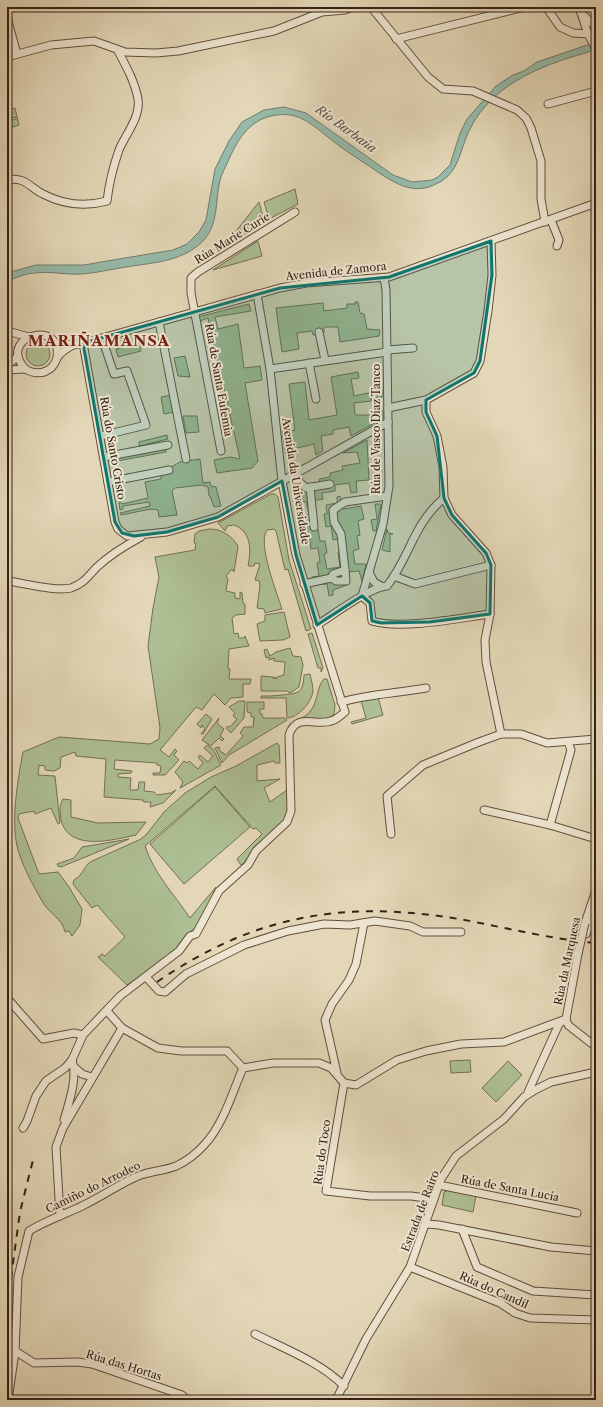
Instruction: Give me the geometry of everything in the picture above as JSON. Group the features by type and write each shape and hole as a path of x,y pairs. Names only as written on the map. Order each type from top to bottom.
{"street":[{"path":"7,57 51,46 94,41 118,51 156,53 178,51 198,45 274,31 322,12 345,10 352,7"},
{"path":"371,7 428,77 443,89 473,91 522,114 531,128 541,161 541,194 548,221 560,240 556,246"},
{"path":"396,39 525,7"},
{"path":"546,7 560,27 573,33 588,34"},
{"path":"579,9 588,34 596,49"},
{"path":"579,9 596,28"},
{"path":"7,18 16,54"},
{"path":"7,180 27,182 42,194 64,203 91,206 107,201 109,181 119,150 138,112 138,100 130,76 118,51"},
{"path":"548,104 596,91"},
{"name":"Avenida de Zamora","path":"7,331 29,336 42,335 51,339 55,344 74,345 294,285 384,278 596,203"},
{"name":"Rúa Marie Curie","path":"195,312 190,285 193,276 249,239 295,212"},
{"path":"388,408 426,400 474,373 480,361 492,275 491,241"},
{"name":"Rúa de Vasco Díaz Tanco","path":"362,596 383,524 387,496 388,408 386,290 384,278"},
{"name":"Avenida da Universidade","path":"146,977 179,950 190,936 196,934 219,891 248,865 256,851 287,822 291,811 289,736 292,727 300,722 334,721 345,712 316,625 296,555 282,481 270,369 258,294"},
{"name":"Rúa de Santa Eufemia","path":"195,312 221,451"},
{"path":"159,322 186,458"},
{"path":"7,331 20,345"},
{"path":"319,332 325,360"},
{"path":"7,366 18,356 20,345 29,336"},
{"path":"100,436 146,425 127,371 114,374 102,338"},
{"name":"Rúa do Santo Cristo","path":"83,343 118,529 127,536 144,535"},
{"path":"55,344 57,358"},
{"name":"Avenida de Zamora","path":"25,369 35,373 45,371 54,364 62,352 74,345"},
{"name":"Rúa de Vasco Díaz Tanco","path":"387,351 413,348"},
{"path":"270,369 387,351"},
{"path":"7,370 25,369 18,356"},
{"path":"309,363 316,399"},
{"path":"426,400 426,412 437,436 443,467 444,498 452,515 486,553 491,565 490,614 485,640 486,662 501,734"},
{"path":"7,581 46,587 71,588 84,582 97,567 126,545 144,535 188,527 218,518 388,422"},
{"path":"104,458 168,445"},
{"path":"108,482 169,470"},
{"path":"292,475 306,488 330,484"},
{"path":"310,488 314,527"},
{"path":"331,578 336,581 346,581 341,534 334,522 333,510 345,502 387,496"},
{"path":"316,625 362,596 381,586 386,586 394,576 419,527 432,508 444,498"},
{"path":"394,576 415,584 491,565"},
{"path":"304,584 331,578 333,574 345,570"},
{"path":"369,572 374,582 381,586"},
{"path":"362,596 370,603 372,621 381,623 430,622 490,614"},
{"path":"341,702 360,696 374,696 426,688"},
{"path":"391,834 386,796 423,765 501,734 521,734 547,743 596,738"},
{"path":"550,825 571,750 568,742"},
{"path":"484,810 550,825 596,839"},
{"name":"Rúa da Marquesa","path":"586,934 596,890"},
{"name":"Rúa da Marquesa","path":"596,905 578,954 566,1019 568,1025 596,1047"},
{"path":"60,1216 56,1147 63,1128 71,1096 73,1064 83,1035 120,996 146,977 159,991 165,992 186,974 244,945 288,931 324,924 350,925 375,921 410,926 423,932 461,932"},
{"path":"337,1073 326,1020 332,1004 349,980 356,964 364,922"},
{"path":"7,998 43,1039 74,1033 83,1035"},
{"path":"107,1011 122,1028 158,1048 227,1051 243,1068 273,1063 319,1063 331,1068 344,1082 356,1085 397,1060 426,1051 461,1044 504,1042 566,1019"},
{"path":"524,1098 532,1086 559,1024 566,1019"},
{"path":"63,1128 92,1077 114,1044 122,1028"},
{"path":"73,1064 82,1074 92,1077"},
{"path":"22,1128 27,1121 36,1096 46,1081 73,1064"},
{"name":"Camiño do Arrodeo","path":"8,1400 15,1352 18,1277 30,1231 84,1206 132,1179 151,1171 175,1166 190,1157 205,1144 216,1129 230,1102 243,1068"},
{"name":"Estrada de Rairo","path":"336,1400 366,1339 410,1267 439,1185 456,1156 504,1118 524,1098 551,1082 596,1072"},
{"name":"Rúa do Toco","path":"344,1082 326,1191 370,1196 411,1196 434,1199"},
{"name":"Rúa de Santa Lucía","path":"439,1185 577,1213"},
{"path":"426,1224 462,1229 551,1247 596,1251"},
{"path":"462,1229 477,1267 533,1291 596,1295"},
{"name":"Rúa do Candil","path":"410,1267 500,1303 514,1313 530,1318 596,1320"},
{"path":"255,1334 299,1355 336,1378 344,1386"},
{"name":"Rúa das Hortas","path":"9,1347 34,1363 77,1362 92,1364 182,1395 187,1400"}],"highlighted area":[{"path":"491,241 492,275 480,361 474,373 426,400 426,412 437,436 444,498 452,515 486,553 491,565 490,614 430,622 381,623 372,621 370,603 362,596 317,625 296,555 282,481 218,517 167,532 134,536 122,533 115,522 83,343 280,288 389,277"}],"shaded area":[{"path":"596,42 596,50 541,68 508,86 493,98 480,112 470,129 451,173 438,183 419,189 402,185 385,177 338,145 305,120 292,115 277,115 268,117 253,124 237,143 220,180 216,212 212,227 203,241 195,248 175,258 153,263 82,274 47,272 32,273 7,281 7,273 36,265 84,265 173,250 187,244 199,232 206,220 215,169 229,141 242,122 264,110 284,107 306,113 393,175 412,182 432,180 438,177 450,165 460,133 467,119 496,86 537,62"},
{"path":"15,108 19,125 7,129 7,123 11,126 12,120 16,119 16,117 12,118 9,116 7,110"},
{"path":"295,189 298,204 269,219 264,202"},
{"path":"259,202 264,220 218,254"},
{"path":"258,241 262,256 213,270"},
{"path":"355,302 358,302 360,313 364,314 367,329 380,330 379,336 340,342 338,327 324,327 324,333 313,335 312,331 297,333 299,349 282,352 276,308 323,303 324,311 347,308 347,304 355,304"},
{"path":"249,304 251,311 215,317 218,329 238,324 244,368 260,366 262,380 245,383 258,461 252,468 217,473 214,460 230,457 240,459 208,318 200,321 198,317"},
{"path":"38,342 47,345 50,354 47,363 38,366 29,363 26,354 29,345"},
{"path":"139,343 141,351 118,357 116,349"},
{"path":"185,356 190,377 178,376 174,358"},
{"path":"358,372 359,378 351,379 354,396 382,390 382,397 372,398 371,401 354,403 355,415 375,415 375,412 383,411 384,417 351,436 349,427 333,430 333,434 321,436 323,451 316,455 314,444 297,448 297,451 286,454 282,432 295,430 289,384 305,382 309,420 337,415 331,377"},
{"path":"172,395 174,412 164,414 161,397"},
{"path":"183,416 197,416 199,432 186,433"},
{"path":"167,435 168,439 139,446 139,442"},
{"path":"367,440 369,480 356,481 357,492 351,493 349,483 335,485 335,491 322,493 323,499 313,501 313,529 318,529 320,541 325,541 327,553 324,554 327,569 340,567 338,552 340,551 338,539 333,540 331,526 326,527 324,514 327,514 326,505 337,503 337,497 340,496 343,509 361,506 364,519 358,521 360,535 357,536 359,549 353,551 355,564 366,564 362,581 359,571 347,572 347,585 333,590 333,595 329,596 327,584 314,585 312,577 319,576 317,563 320,562 318,548 311,549 309,535 300,536 299,531 307,530 306,516 309,514 306,502 303,502 301,488 293,488 292,483 301,476 304,484 320,483 319,479 330,477 330,473 343,470 342,466 360,463 357,452 343,453"},
{"path":"166,448 166,452 112,462 111,459 137,454 140,455 139,453"},
{"path":"200,459 203,483 210,482 211,486 216,487 221,506 214,507 209,496 208,487 202,485 175,488 172,491 177,515 159,517 158,510 151,509 121,515 120,513 150,506 149,502 123,506 123,509 120,510 119,502 122,504 148,498 145,482 161,479 161,473 180,462"},
{"path":"271,494 275,494 278,497 289,560 311,629 306,631 288,569 285,570 276,531 274,529 267,530 264,546 272,580 282,609 265,613 264,609 257,608 260,585 259,581 255,580 260,564 255,563 254,566 248,566 250,548 247,537 240,528 234,525 227,526 225,531 218,523"},
{"path":"375,504 381,504 376,531 373,531 371,520 377,519"},
{"path":"209,529 226,533 238,546 234,572 232,569 226,576 228,579 226,591 235,593 235,598 240,599 240,592 242,593 243,603 245,604 245,614 236,615 232,618 234,634 238,633 239,638 244,638 245,636 249,646 229,649 228,669 230,669 229,679 251,679 250,684 243,684 243,697 231,698 225,705 214,694 202,710 196,707 160,750 169,757 175,749 177,751 174,755 179,760 165,775 153,775 153,773 160,773 161,766 157,765 157,763 115,760 114,769 132,771 131,773 118,774 118,777 131,778 130,790 138,790 139,782 145,782 144,791 154,792 157,795 171,793 176,790 163,803 150,807 151,802 144,802 143,800 104,797 106,759 76,756 75,752 61,757 60,768 54,771 45,770 45,766 39,765 38,775 55,776 60,823 58,824 51,808 35,814 34,811 19,814 18,818 39,874 58,872 82,909 80,925 72,936 69,931 65,932 64,927 42,901 24,867 17,846 15,835 15,811 17,786 23,752 59,737 150,744 159,739 160,728 148,646 159,577 155,557 195,550 195,534 199,531"},
{"path":"387,529 388,533 393,534 390,534 390,552 382,550"},
{"path":"284,612 290,637 283,640 260,641 257,624 265,621 265,615"},
{"path":"312,633 323,668 321,672 321,668 318,668 308,634"},
{"path":"290,648 293,656 301,657 303,665 299,687 290,693 287,691 261,691 261,676 274,677 274,679 275,677 276,679 277,677 284,675 285,662 274,661 274,658 269,660 269,657 266,658 264,650 267,649 270,656 276,652"},
{"path":"310,674 313,689 312,695 304,709 296,715 287,718 286,698 261,698 261,696 277,696 296,693 301,689 304,675"},
{"path":"324,679 327,679 335,705 334,714 327,719 296,720 304,717 310,712 316,701 321,683"},
{"path":"360,697 378,697 383,715 352,724 351,722 366,718"},
{"path":"239,701 245,701 244,718 231,733 226,728 228,726 230,727 237,719 233,716 235,713 229,707"},
{"path":"247,702 264,702 264,709 260,709 260,714 262,714 263,718 285,718 287,720 229,755 222,763 215,748 219,747 220,751 226,755 243,736 240,733 244,727 253,727 254,717 251,717 251,713 247,712"},
{"path":"206,714 212,719 203,734 201,734 205,729 202,725 201,728 197,724"},
{"path":"219,718 217,723 224,729 220,736 224,739 222,741 219,738 211,746 202,740"},
{"path":"277,743 279,745 280,763 275,763 274,761 257,765 257,781 280,779 264,788 270,802 287,790 289,812 282,823 256,845 244,863 241,865 237,859 262,834 256,828 253,829 215,786 145,846 159,875 190,918 216,887 200,923 186,936 174,953 127,985 98,957 102,954 105,956 125,937 97,905 92,908 73,884 74,880 90,862 141,839 146,835 164,812 185,793 211,777 236,766"},
{"path":"207,745 213,749 221,765 180,788 183,782 175,772 184,761 187,763 189,761 198,769 203,763 198,757 200,755 208,762 213,756 204,748"},
{"path":"215,787 250,827 184,884 150,844"},
{"path":"63,799 71,800 71,817 98,823 146,822 136,835 104,841 82,840 73,837 66,830 61,820 60,807"},
{"path":"129,839 61,867 57,864 74,858 82,847"},
{"path":"470,1060 471,1072 451,1073 450,1061"},
{"path":"508,1061 522,1075 496,1102 482,1088"},
{"path":"448,1190 476,1195 473,1212 442,1205 444,1192"}],"railway":[{"path":"157,982 192,960 227,942 262,928 298,919 334,913 372,911 411,913 453,918 542,935 596,943"},
{"path":"7,1306 20,1212 34,1156"}],"district":[{"name":"MARIÑAMANSA","path":"99,341"}],"water label":[{"name":"Río Barbaña","path":"346,129"}]}
